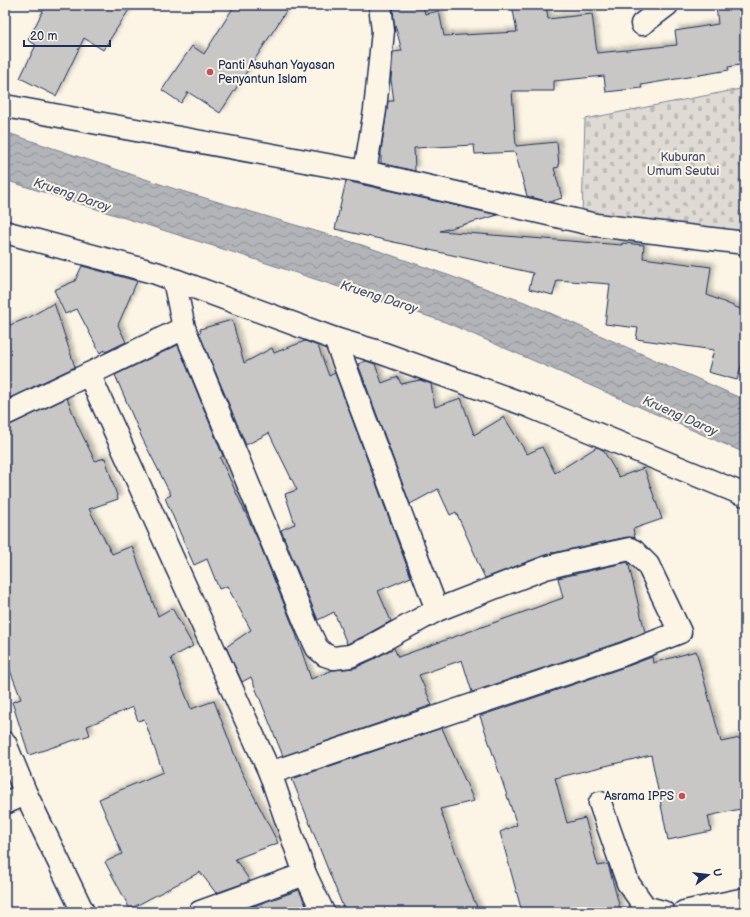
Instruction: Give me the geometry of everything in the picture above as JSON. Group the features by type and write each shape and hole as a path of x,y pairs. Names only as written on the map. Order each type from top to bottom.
{"street":[{"path":"365,172 375,110 384,31 380,5"},
{"path":"642,24 667,5"},
{"path":"5,106 365,172 596,225 745,243"},
{"path":"5,232 156,273 335,339 379,352 529,406 745,496"},
{"path":"174,280 184,328 317,648 325,655 334,658 350,656 368,648 437,610 545,568 630,549 648,565 680,632 624,654 270,773"},
{"path":"5,414 184,328"},
{"path":"335,339 437,610"},
{"path":"88,374 270,773 305,874 323,912"},
{"path":"5,743 26,794 83,912"},
{"path":"5,803 26,794"},
{"path":"600,803 628,883 645,907 663,912"},
{"path":"200,912 305,874"},
{"path":"684,912 745,898"}],"green space":[{"name":"Kuburan Umum Seutui","path":"745,88 745,231 582,216 585,119"}],"water":[{"name":"Krueng Daroy","path":"5,132 175,189 362,245 530,304 745,400 745,453 445,322 251,258 5,180"}],"building":[{"path":"46,5 132,5 103,50 84,38 56,96 20,78 36,45 28,40"},
{"name":"Panti Asuhan Yayasan Penyantun Islam","path":"235,5 290,5 220,113 188,92 181,103 162,90 192,46 204,54"},
{"path":"393,5 423,5 425,14 439,11 444,36 517,32 512,5 546,5 548,19 592,14 597,53 677,45 675,31 718,24 716,5 745,5 745,64 728,67 729,70 641,85 642,88 606,92 604,76 554,81 554,91 512,91 516,146 557,142 559,167 554,168 562,198 550,202 527,196 515,152 475,154 474,145 414,148 415,171 381,163 381,152 388,101 394,101 391,80 393,52 402,51 394,21"},
{"path":"346,181 498,215 440,231 622,245 622,243 644,245 643,258 711,267 707,295 745,311 745,354 737,380 708,372 714,350 636,339 638,328 605,324 610,284 557,280 553,295 529,289 533,273 335,229"},
{"path":"82,266 137,281 118,325 126,342 105,352 105,350 100,353 77,309 65,314 54,290 75,281"},
{"path":"54,303 75,367 5,400 5,327 30,317"},
{"path":"232,320 244,363 272,348 274,353 305,341 318,346 329,376 335,373 411,577 378,591 391,621 347,644 334,612 318,620 281,530 295,524 285,494 297,490 269,433 246,445 199,333 201,332 200,329"},
{"path":"178,345 223,456 220,458 258,540 295,631 311,679 333,670 355,668 394,648 398,657 563,598 558,578 628,562 645,632 620,642 472,692 462,660 419,675 432,705 283,756 251,677 242,682 226,647 251,630 227,586 219,589 207,559 194,565 165,498 171,495 142,438 115,375"},
{"path":"366,361 375,364 382,383 398,377 401,384 420,380 431,384 435,407 461,398 474,435 504,417 527,454 542,447 555,473 597,447 603,450 619,477 644,468 662,519 633,529 635,538 627,537 553,552 485,578 456,512 450,515 438,489 410,504 358,364"},
{"path":"67,398 77,424 95,461 105,458 118,499 89,509 112,554 132,546 158,616 172,608 193,646 171,658 191,709 214,701 240,769 278,843 235,859 250,881 216,893 200,872 130,909 105,862 122,854 99,799 163,772 144,719 138,721 133,707 87,726 90,735 29,755 12,702 21,699 5,657 5,426"},
{"path":"696,651 721,742 745,737 745,808 708,816 711,831 668,840 651,755 555,778 567,823 585,818 598,866 608,864 621,912 522,912 500,832 517,825 480,716 652,657 653,663"},
{"path":"442,728 474,801 440,809 479,912 345,912 292,779"},
{"path":"299,890 309,912 237,912"}],"place":[{"name":"Panti Asuhan Yayasan Penyantun Islam","path":"210,72"},
{"name":"Asrama IPPS","path":"682,796"}]}
